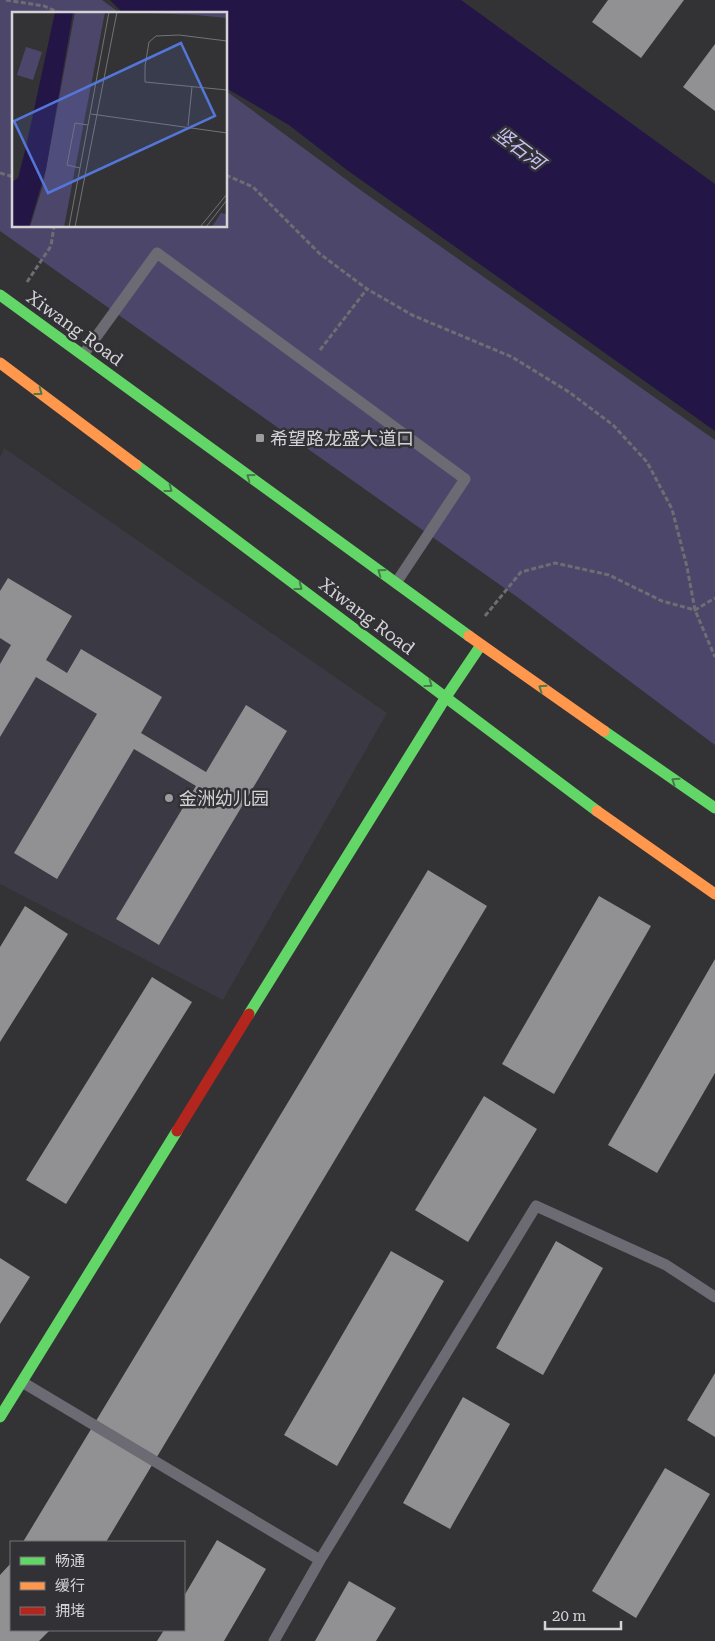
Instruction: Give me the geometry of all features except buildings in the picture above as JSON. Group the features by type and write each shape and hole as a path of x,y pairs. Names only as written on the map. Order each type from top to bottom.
{"main road":[{"name":"Xiwang Road","path":"0,295 468,636 715,808"},
{"name":"Xiwang Road","path":"0,362 579,798 715,894"},
{"path":"0,1417 446,697 481,645"}],"lane":[{"path":"83,355 157,253 466,479 396,583"},
{"path":"274,1641 320,1560 536,1206 666,1265 715,1297"},
{"path":"22,1382 320,1560"}],"path":[{"path":"6,0 44,6 58,12"},
{"path":"228,176 254,187 320,254 367,289 412,314 512,357 569,392 613,425 647,462 672,509 687,567 694,610 715,657"},
{"path":"12,303 51,246 54,228"},
{"path":"309,365 367,289"},
{"path":"468,636 521,572 555,563 609,575 662,601 694,610 715,598"}],"shaded area":[{"path":"0,0 102,0 118,12 12,12 12,228 228,228 228,92 359,189 715,440 715,745 520,599 0,231"},
{"name":"金洲幼儿园","path":"4,448 387,713 223,1000 0,884 0,458"}],"water":[{"name":"竖石河","path":"110,0 461,0 715,184 715,431 347,170 289,125 228,89 228,12 122,12"}],"traffic: fast":[{"path":"0,295 469,636"},
{"path":"136,465 597,811"},
{"path":"249,1014 446,697 481,645"},
{"path":"604,731 715,808"},
{"path":"0,1417 177,1131"}],"traffic: slow":[{"path":"0,363 136,465"},
{"path":"469,636 604,731"},
{"path":"597,811 715,894"}],"traffic: jam":[{"path":"177,1131 249,1014"}],"place":[{"name":"希望路龙盛大道口","path":"260,438"},
{"name":"金洲幼儿园","path":"169,798"}]}
